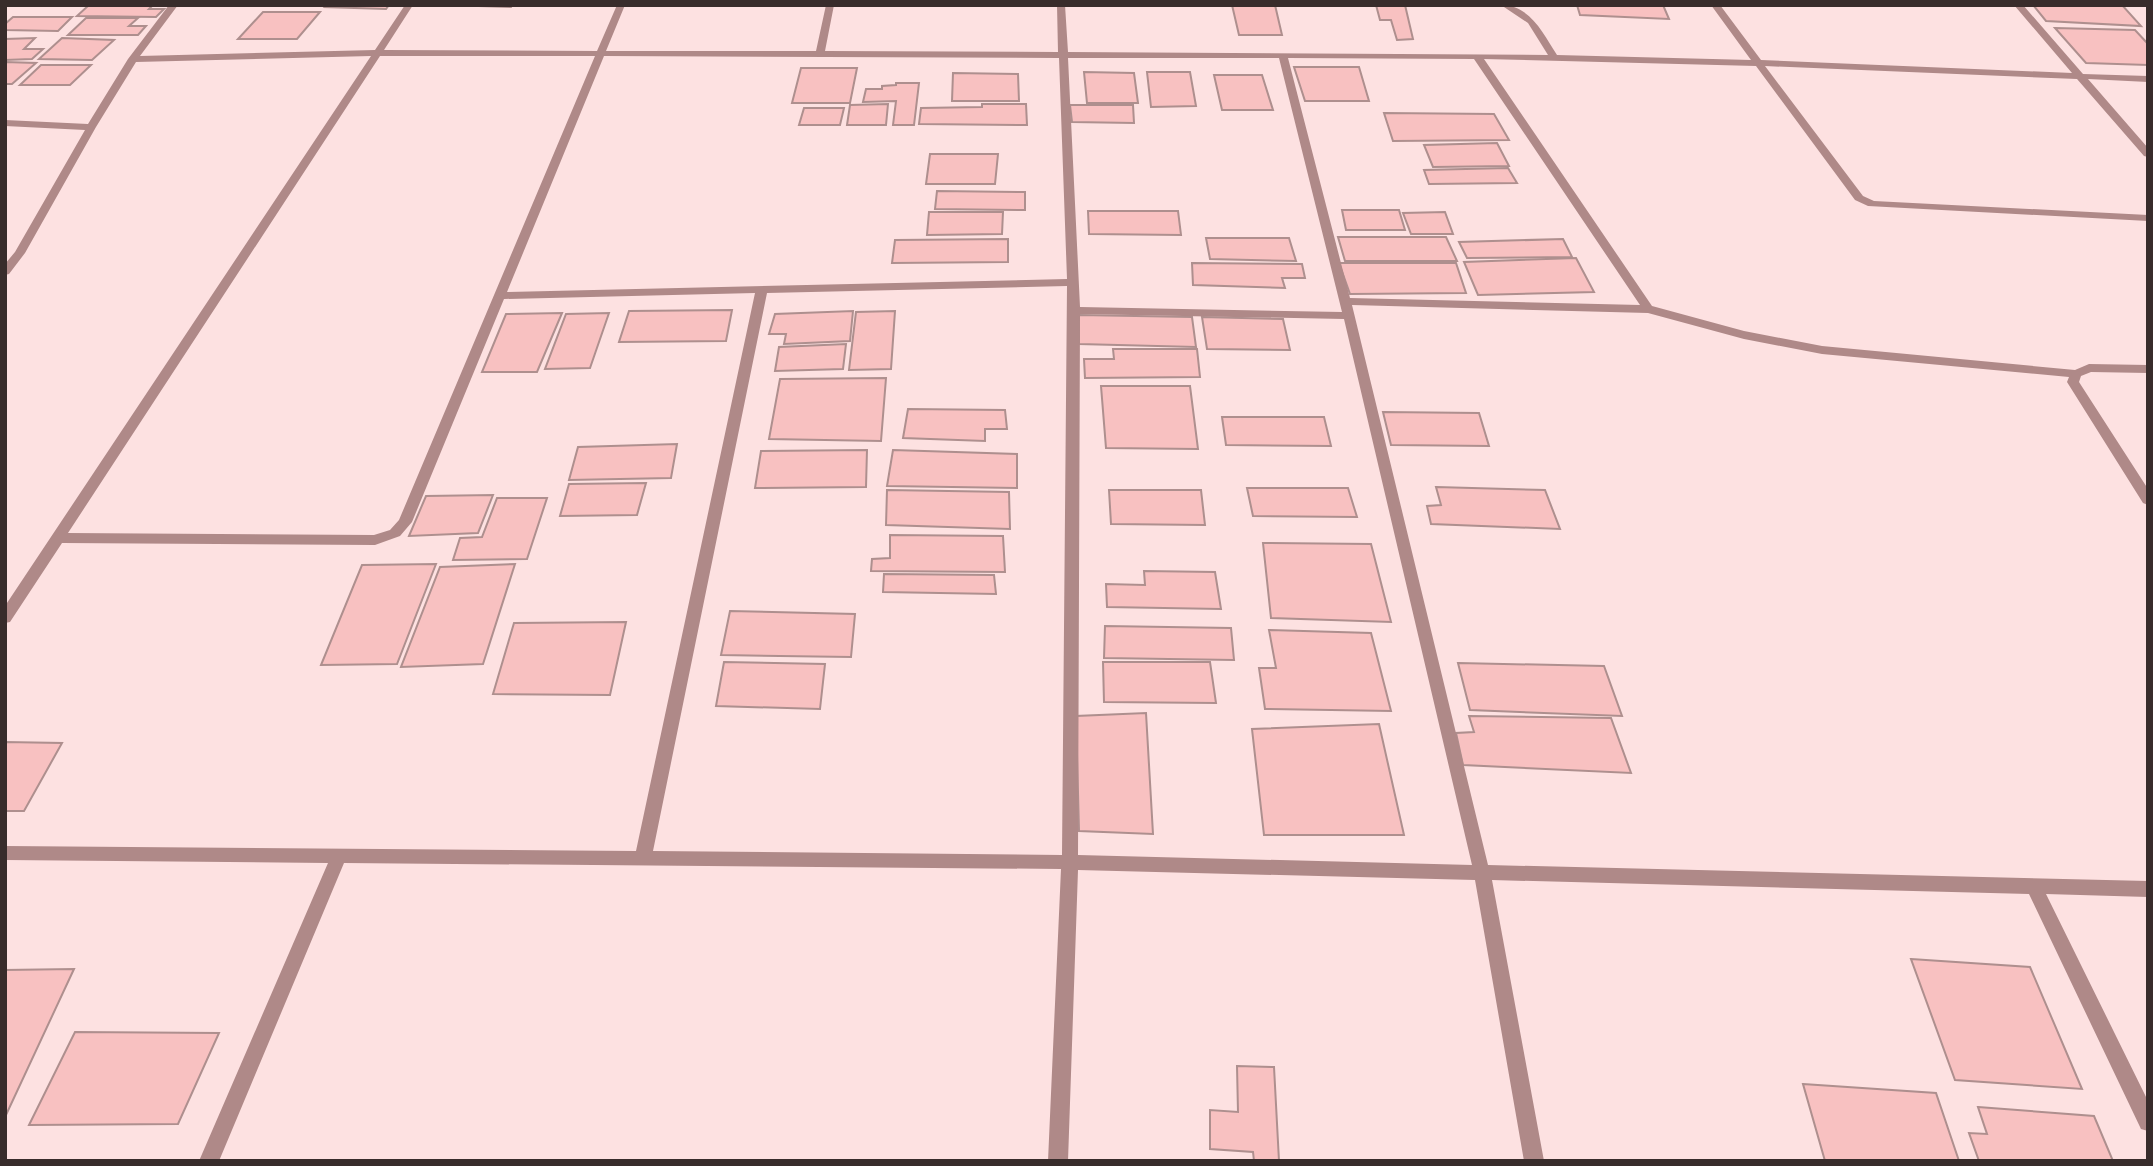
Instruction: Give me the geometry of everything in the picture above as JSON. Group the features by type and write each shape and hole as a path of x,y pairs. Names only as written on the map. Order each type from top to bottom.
{"street":[{"path":"5,272 30,237 91,127 133,59 174,5"},
{"path":"5,618 409,5"},
{"path":"59,538 375,540 395,533 405,522 621,5"},
{"path":"820,55 830,5"},
{"path":"1058,1161 1070,862 1074,310 1061,5"},
{"path":"1505,5 1531,21 1554,58"},
{"path":"1715,5 1853,193 1872,204 2148,218"},
{"path":"2018,5 2148,154"},
{"path":"133,59 376,53 1477,56 1758,63 2148,79"},
{"path":"1283,56 1346,301 1482,873 1534,1161"},
{"path":"1477,56 1648,309"},
{"path":"5,123 91,127"},
{"path":"499,296 1074,282"},
{"path":"643,858 762,289"},
{"path":"1346,301 1648,309 1744,335 1822,351 2076,374 2089,368 2148,369"},
{"path":"1074,310 1349,316"},
{"path":"2076,374 2073,382 2148,500"},
{"path":"5,853 1070,862 2148,889"},
{"path":"209,1161 339,856"},
{"path":"2035,887 2148,1122"}],"building":[{"path":"89,5 153,5 149,9 164,9 156,17 77,16"},
{"path":"389,5 386,9 325,7"},
{"path":"447,5 512,5 511,7"},
{"path":"1232,5 1275,5 1282,35 1239,35"},
{"path":"1376,5 1405,5 1413,39 1397,40 1391,20 1380,20"},
{"path":"1577,5 1663,5 1669,19 1580,15"},
{"path":"2033,5 2122,5 2141,26 2046,21"},
{"path":"263,12 320,12 297,39 238,39"},
{"path":"13,17 72,17 58,31 5,30 5,24"},
{"path":"86,18 138,18 129,26 146,26 138,35 68,35"},
{"path":"2055,28 2135,30 2148,44 2148,65 2086,63"},
{"path":"35,38 24,49 43,49 32,59 5,60 5,39"},
{"path":"62,38 114,40 92,60 39,59"},
{"path":"5,62 36,63 12,84 5,84"},
{"path":"41,65 91,65 70,85 20,85"},
{"path":"1294,67 1359,67 1369,101 1305,101"},
{"path":"801,68 857,68 850,103 792,103"},
{"path":"1084,72 1134,73 1138,103 1087,103"},
{"path":"1147,72 1190,72 1196,106 1151,107"},
{"path":"953,73 1018,74 1019,101 952,101"},
{"path":"1214,75 1262,75 1273,110 1222,110"},
{"path":"919,83 914,125 893,125 896,101 863,102 866,89 882,89 882,86"},
{"path":"888,104 886,125 847,125 850,105"},
{"path":"982,104 1026,104 1027,125 919,124 921,108 982,107"},
{"path":"1070,105 1133,105 1134,123 1072,122"},
{"path":"804,108 844,108 840,125 799,125"},
{"path":"1384,113 1494,114 1509,140 1393,141"},
{"path":"1497,143 1509,166 1433,167 1424,145"},
{"path":"930,154 998,154 995,184 926,184"},
{"path":"1508,168 1517,183 1429,184 1424,170"},
{"path":"937,191 1025,192 1025,210 935,209"},
{"path":"1342,210 1399,210 1405,230 1346,230"},
{"path":"1088,211 1178,211 1181,235 1089,234"},
{"path":"929,212 1003,212 1002,234 927,235"},
{"path":"1445,212 1453,234 1411,234 1403,213"},
{"path":"1338,237 1446,237 1457,261 1345,261"},
{"path":"1206,238 1289,238 1296,261 1210,259"},
{"path":"1008,239 1008,262 892,263 895,240"},
{"path":"1563,239 1572,257 1467,258 1459,242"},
{"path":"1576,258 1594,292 1478,295 1464,262"},
{"path":"1192,263 1302,264 1305,278 1282,278 1285,288 1193,285"},
{"path":"1339,263 1456,263 1466,293 1350,294"},
{"path":"732,310 726,341 619,342 629,311"},
{"path":"853,311 850,341 784,344 786,334 769,334 775,314"},
{"path":"895,311 891,369 849,370 856,312"},
{"path":"562,313 537,372 482,372 506,314"},
{"path":"609,313 590,368 545,369 566,314"},
{"path":"1079,315 1192,317 1196,347 1079,344"},
{"path":"1202,317 1283,319 1290,350 1207,349"},
{"path":"846,344 843,369 775,371 779,347"},
{"path":"1113,349 1197,349 1200,377 1085,378 1084,359 1114,359"},
{"path":"886,378 881,441 769,439 780,379"},
{"path":"1101,386 1190,386 1198,449 1106,448"},
{"path":"908,409 1005,410 1007,429 985,429 985,441 903,438"},
{"path":"1383,412 1479,413 1489,446 1391,445"},
{"path":"1222,417 1324,417 1331,446 1226,445"},
{"path":"677,444 671,478 569,480 578,447"},
{"path":"867,450 866,487 755,488 761,451"},
{"path":"893,450 1017,454 1017,488 887,486"},
{"path":"646,483 637,515 560,516 569,484"},
{"path":"1436,487 1545,490 1560,529 1431,524 1427,506 1441,505"},
{"path":"1247,488 1348,488 1357,517 1253,516"},
{"path":"887,490 1009,492 1010,529 886,525"},
{"path":"1109,490 1201,490 1205,525 1111,524"},
{"path":"493,495 478,533 409,536 426,496"},
{"path":"497,498 547,498 527,559 453,560 460,538 482,537"},
{"path":"890,535 1003,536 1005,572 871,571 872,559 890,558"},
{"path":"1263,543 1371,544 1391,622 1271,618"},
{"path":"436,564 397,664 321,665 362,565"},
{"path":"515,564 483,664 401,667 440,567"},
{"path":"1144,571 1215,572 1221,609 1107,607 1106,584 1145,585"},
{"path":"884,574 994,575 996,594 883,592"},
{"path":"730,611 855,614 851,657 721,655"},
{"path":"626,622 610,695 493,694 514,623"},
{"path":"1105,626 1231,628 1234,660 1104,658"},
{"path":"1269,630 1371,633 1391,711 1265,709 1259,668 1276,668"},
{"path":"724,662 825,664 820,709 716,706"},
{"path":"1103,662 1210,662 1216,703 1104,702"},
{"path":"1458,663 1604,666 1622,716 1470,710"},
{"path":"1146,713 1153,834 1079,831 1076,716"},
{"path":"1469,716 1611,718 1631,773 1463,765 1456,733 1474,732"},
{"path":"1379,724 1404,835 1264,835 1252,729"},
{"path":"5,742 62,743 24,811 5,811"},
{"path":"1911,959 2030,967 2082,1089 1955,1080"},
{"path":"74,969 6,1115 5,1115 5,970"},
{"path":"75,1032 219,1033 178,1124 29,1125"},
{"path":"1237,1066 1274,1067 1279,1161 1254,1161 1253,1152 1210,1149 1210,1110 1238,1112"},
{"path":"1803,1084 1936,1093 1959,1161 1825,1161"},
{"path":"1978,1107 2094,1116 2113,1161 1979,1161 1969,1133 1987,1134"}]}
